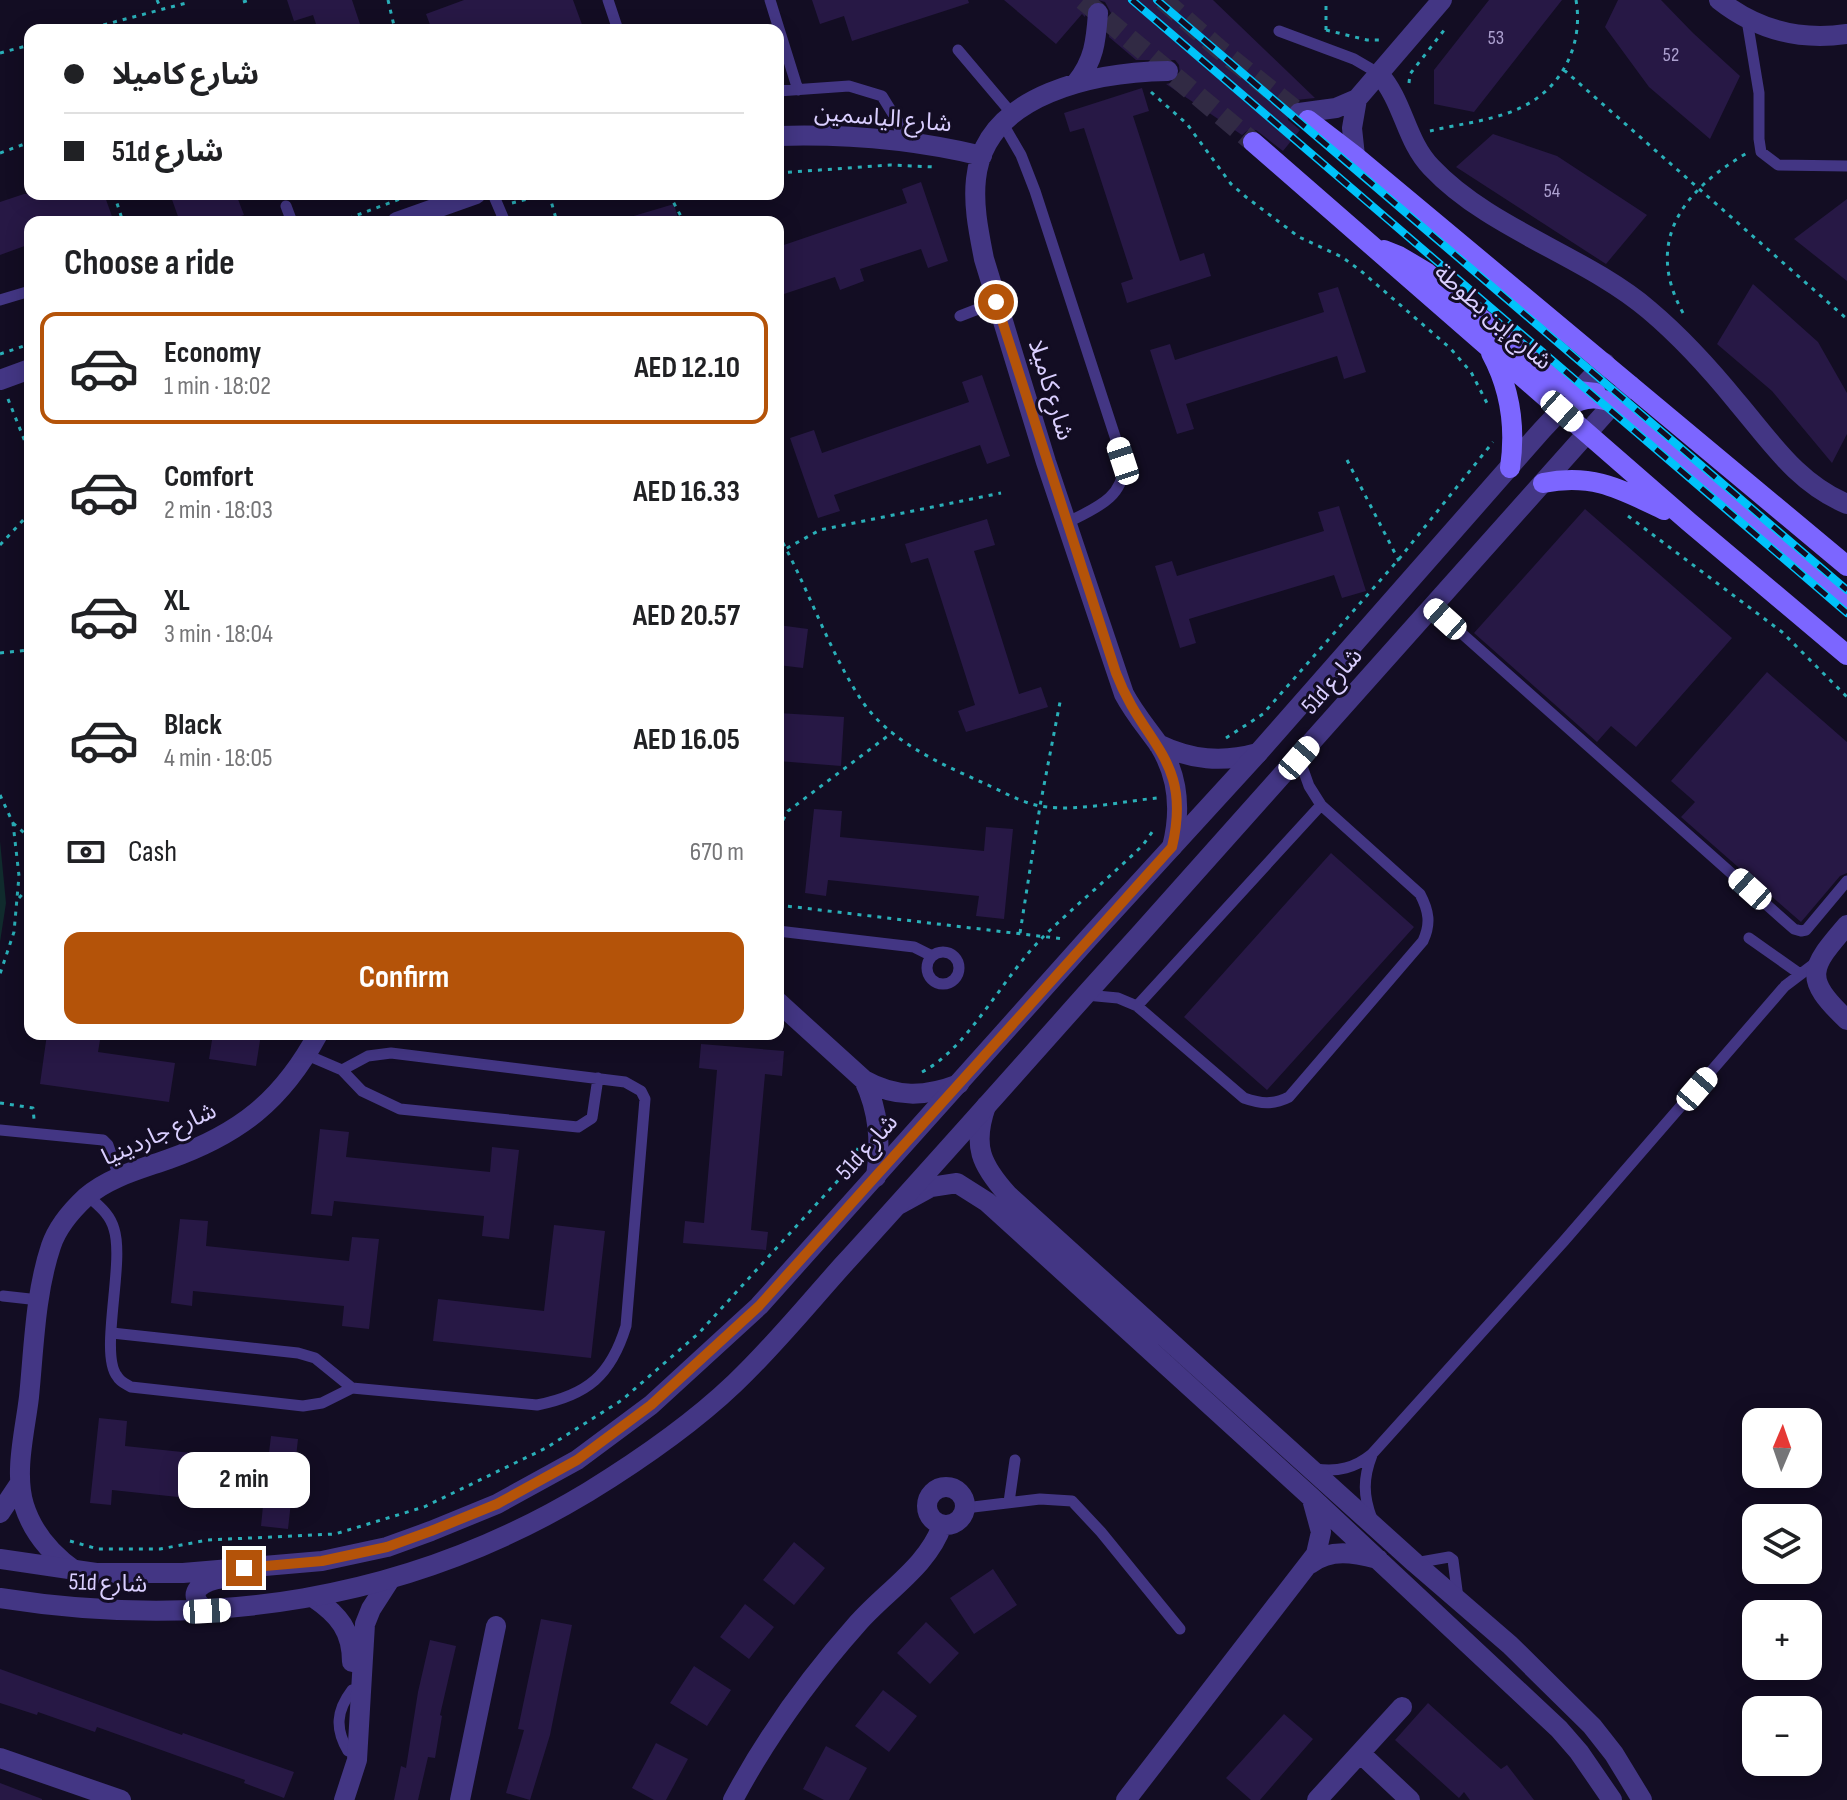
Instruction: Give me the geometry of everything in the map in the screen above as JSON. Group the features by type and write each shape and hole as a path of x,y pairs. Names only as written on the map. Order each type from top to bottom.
{"main road":[{"name":"شارع إبن بطوطة","path":"1303,117 1355,156 1847,566"},
{"name":"شارع إبن بطوطة","path":"1253,142 1689,522 1847,655"},
{"path":"1372,247 1413,263 1557,382 1578,391 1596,393 1630,385"},
{"path":"1487,346 1508,392 1513,417 1510,468"},
{"path":"1562,411 1570,404 1589,398 1614,403 1847,603"},
{"path":"1543,483 1573,479 1603,482 1689,522"}],"street":[{"path":"1303,117 1357,99 1442,0"},
{"path":"1719,0 1747,20 1794,34 1847,34"},
{"path":"1076,83 1087,70 1094,54 1098,13"},
{"name":"شارع كاميلا","path":"1168,71 1118,74 1076,83 1041,97 1008,120 982,156 976,178 978,231 996,302 1066,523 1124,694 1167,760 1177,797 1178,814 1172,847"},
{"path":"1378,73 1393,92 1413,142 1443,178 1508,223 1648,309 1727,390 1788,465 1809,483 1847,504"},
{"path":"1355,156 1352,128 1357,99"},
{"name":"شارع الياسمين","path":"784,136 902,142 942,146 982,156"},
{"path":"414,216 459,200"},
{"name":"51d شارع","path":"0,1559 75,1571 183,1573 322,1561 387,1547 497,1504 577,1460 651,1405 759,1306 1605,363"},
{"path":"0,380 24,371"},
{"name":"51d شارع","path":"0,1598 93,1610 207,1611 314,1598 389,1581 506,1536 565,1506 621,1472 685,1426 736,1382 897,1205 1630,385"},
{"path":"1158,744 1194,757 1213,760 1258,753"},
{"path":"1847,925 1819,960 1816,977 1820,992 1847,1020"},
{"path":"784,1007 864,1080 879,1088 910,1095 937,1092 959,1084"},
{"name":"شارع جاردينيا","path":"75,1571 57,1558 42,1541 31,1523 20,1483 39,1300 52,1243 67,1217 88,1196 119,1177 206,1145 235,1129 284,1086 315,1040"},
{"path":"864,1080 878,1125 876,1177"},
{"path":"986,1106 980,1124 981,1156 990,1174 1008,1195 1510,1645 1592,1726 1643,1799"},
{"path":"897,1205 945,1183 967,1187 987,1202 1311,1497 1559,1729 1612,1800"},
{"name":"شارع جاردينيا","path":"0,1513 20,1483"},
{"path":"938,1488 954,1488 965,1500 965,1508 963,1516 957,1521 942,1525 934,1522 927,1508 932,1493 938,1488"},
{"path":"1126,1800 1310,1564 1316,1554 1321,1532 1311,1497"},
{"path":"733,1800 781,1720 819,1669 859,1621 932,1548 942,1525"},
{"path":"1310,1564 1318,1557 1340,1552 1378,1559"},
{"path":"207,1611 199,1605 196,1596 199,1586 206,1580 252,1574 274,1565"},
{"path":"344,1800 357,1760 361,1651 365,1624 389,1581"},
{"path":"314,1598 340,1619 352,1647 349,1779"},
{"path":"460,1800 496,1626"},
{"path":"1317,1800 1402,1707"},
{"path":"1360,1753 1410,1800"},
{"path":"0,1758 121,1800"}],"lane":[{"path":"608,0 616,24"},
{"path":"770,0 777,24"},
{"path":"1747,20 1759,93 1759,146 1766,158 1778,165 1847,166"},
{"path":"1279,31 1354,59 1378,73"},
{"path":"784,45 798,90"},
{"path":"958,50 1008,120 1035,191 1123,461 1122,479 1110,498 1066,523"},
{"path":"784,91 849,86 882,96 898,122 902,142"},
{"path":"286,206 290,216"},
{"path":"0,300 24,293"},
{"path":"960,316 996,302"},
{"path":"1432,607 1794,929 1806,930 1847,881"},
{"path":"1085,995 1118,998 1137,1006 1244,1098 1260,1104 1276,1104 1289,1097 1423,941 1429,920 1420,894 1321,805 1309,786 1299,758"},
{"path":"1137,1006 1321,805"},
{"path":"784,932 914,947 932,956"},
{"path":"1749,938 1800,974"},
{"path":"1313,1469 1328,1471 1350,1467 1372,1454 1564,1241 1785,986 1819,960"},
{"path":"88,1196 110,1219 117,1243 110,1358 117,1377 131,1387 303,1406 322,1403 352,1388 537,1405 563,1400 586,1389 605,1371 619,1350 626,1326 645,1099 633,1085 625,1082 391,1053 368,1056 342,1070"},
{"path":"307,1055 342,1070 362,1091 400,1109 578,1127 592,1118 598,1078"},
{"path":"0,1130 103,1140 108,1145 119,1177"},
{"path":"1,1295 39,1300"},
{"path":"112,1333 298,1353 315,1358 352,1388"},
{"path":"1372,1454 1364,1490 1374,1523"},
{"path":"1009,1502 1015,1460"},
{"path":"965,1508 1040,1499 1072,1501 1180,1629"}],"path":[{"path":"157,0 161,9"},
{"path":"243,2 249,0"},
{"path":"388,0 394,24"},
{"path":"1325,50 1326,0"},
{"path":"1424,120 1428,132 1510,112 1531,102 1549,88 1564,70 1573,51 1578,31 1576,0"},
{"path":"106,24 190,2"},
{"path":"0,53 24,47"},
{"path":"1564,70 1847,319"},
{"path":"1142,86 1187,124 1238,190 1287,230 1342,257 1361,271 1450,348 1471,372 1492,413 1513,417"},
{"path":"0,153 24,144"},
{"path":"1684,314 1669,277 1669,238 1684,203 1726,165 1759,146"},
{"path":"355,216 397,200"},
{"path":"0,354 24,346"},
{"path":"0,380 24,439"},
{"path":"1213,760 1219,742 1263,714 1399,559 1494,441"},
{"path":"1347,460 1409,583"},
{"path":"786,548 820,530 854,521 1001,493"},
{"path":"1618,508 1782,632 1847,697"},
{"path":"0,545 24,519"},
{"path":"784,544 849,681 875,718 936,762 1022,801 1040,806 1057,808 1177,797"},
{"path":"0,653 24,651"},
{"path":"1020,933 1061,697"},
{"path":"784,818 788,811 893,732"},
{"path":"0,795 13,823 19,876 14,932 0,974"},
{"path":"910,1095 909,1075 931,1067 953,1050 1011,972 1044,936 1143,845 1159,822"},
{"path":"13,823 24,833"},
{"path":"18,898 24,892"},
{"path":"784,906 1085,942"},
{"path":"0,1103 33,1108 35,1132"}],"green space":[{"path":"0,841 6,903 0,942"}],"building":[{"path":"287,0 352,0 360,24 316,24 313,15 294,21"},
{"path":"464,0 573,0 582,24 430,24 426,14"},
{"path":"812,0 968,0 969,3 852,41 844,16 820,24"},
{"path":"1004,0 1098,0 1088,5 1085,17 1082,14 1056,44"},
{"path":"1098,0 1213,0 1315,98 1296,100 1287,107 1288,120 1300,130 1283,151 1256,130 1248,130 1242,135 1166,84 1180,76 1175,60 1136,60 1109,37 1111,13 1105,2"},
{"path":"1489,0 1562,0 1474,112 1434,104 1434,70"},
{"path":"1618,0 1661,0 1740,76 1710,139 1649,87 1605,27"},
{"path":"1142,88 1149,111 1133,116 1180,261 1204,253 1211,276 1127,303 1121,283 1133,279 1084,128 1070,132 1064,113"},
{"path":"1493,134 1557,156 1647,215 1606,264 1456,167"},
{"path":"921,182 948,261 928,268 921,249 860,269 864,281 840,290 835,277 784,294 784,245 907,203 902,189"},
{"path":"24,194 24,200 106,200 112,216 24,216 24,246 0,255 0,202"},
{"path":"1847,199 1847,281 1794,239"},
{"path":"172,200 238,200 244,215 241,216 178,216"},
{"path":"674,204 677,216 634,216"},
{"path":"1753,284 1818,342 1847,393 1847,434 1832,463 1772,391 1717,344"},
{"path":"1338,287 1366,372 1344,379 1337,356 1186,404 1194,429 1177,434 1150,350 1170,344 1175,360 1324,312 1318,293"},
{"path":"982,375 1010,456 987,464 980,445 834,495 840,511 818,518 790,438 814,430 822,453 969,402 962,382"},
{"path":"1339,506 1366,591 1342,598 1334,575 1189,619 1196,643 1180,648 1155,566 1172,561 1177,576 1324,531 1318,512"},
{"path":"1585,509 1732,638 1636,747 1611,726 1597,742 1474,633"},
{"path":"987,519 995,545 974,551 1019,694 1041,687 1048,707 966,732 958,711 975,705 928,558 911,563 905,544"},
{"path":"784,626 808,629 803,668 784,666"},
{"path":"1767,672 1847,742 1847,873 1840,876 1801,922 1681,817 1695,802 1671,781"},
{"path":"784,713 844,717 841,766 784,761"},
{"path":"814,809 842,811 840,837 984,851 986,827 1013,829 1004,919 976,916 979,896 828,880 826,896 805,893"},
{"path":"1331,853 1414,927 1267,1090 1184,1017"},
{"path":"46,1040 100,1040 98,1052 175,1063 169,1102 40,1084"},
{"path":"212,1040 260,1040 256,1066 209,1059"},
{"path":"701,1044 784,1051 782,1076 765,1074 751,1230 768,1232 766,1250 683,1243 685,1221 704,1223 717,1070 699,1068"},
{"path":"320,1129 349,1132 346,1157 490,1172 492,1147 519,1150 509,1239 482,1236 484,1216 334,1201 332,1216 311,1214"},
{"path":"180,1219 208,1221 206,1246 349,1261 352,1237 379,1239 369,1329 342,1326 344,1306 193,1291 192,1306 171,1303"},
{"path":"554,1225 605,1231 591,1358 433,1341 438,1299 544,1311"},
{"path":"99,1418 127,1421 125,1446 268,1461 271,1436 298,1439 288,1529 261,1526 263,1506 112,1490 111,1505 90,1503"},
{"path":"794,1542 825,1568 794,1605 763,1580"},
{"path":"993,1569 1017,1605 974,1634 950,1598"},
{"path":"745,1604 774,1627 749,1659 720,1637"},
{"path":"541,1619 572,1625 550,1735 530,1800 506,1793 524,1730 518,1729"},
{"path":"926,1622 959,1653 930,1684 897,1653"},
{"path":"430,1640 456,1646 440,1715 435,1758 428,1757 418,1800 394,1800 401,1766 406,1768"},
{"path":"694,1666 731,1690 707,1726 670,1703"},
{"path":"0,1669 294,1772 284,1798 244,1783 245,1780 97,1727 95,1732 38,1712 37,1715 0,1703"},
{"path":"883,1690 917,1716 889,1752 855,1726"},
{"path":"1428,1703 1501,1769 1507,1765 1534,1800 1470,1800 1464,1792 1459,1798 1395,1740"},
{"path":"1284,1714 1313,1739 1260,1800 1251,1800 1226,1778"},
{"path":"656,1743 688,1759 666,1800 654,1800 632,1788"},
{"path":"826,1746 867,1768 849,1800 824,1800 803,1789"},
{"path":"0,1783 42,1799 42,1800 0,1800"}],"tunnel":[{"path":"1083,0 1253,142"},
{"path":"1163,0 1308,120"}],"railway":[{"path":"1132,0 1847,613"},
{"path":"1157,0 1847,590"}],"route":[{"path":"244,1568 322,1561 387,1547 431,1531 497,1504 577,1460 651,1405 759,1306 1172,847 1178,814 1173,778 1158,744 1132,710 1116,673 996,302"}]}
